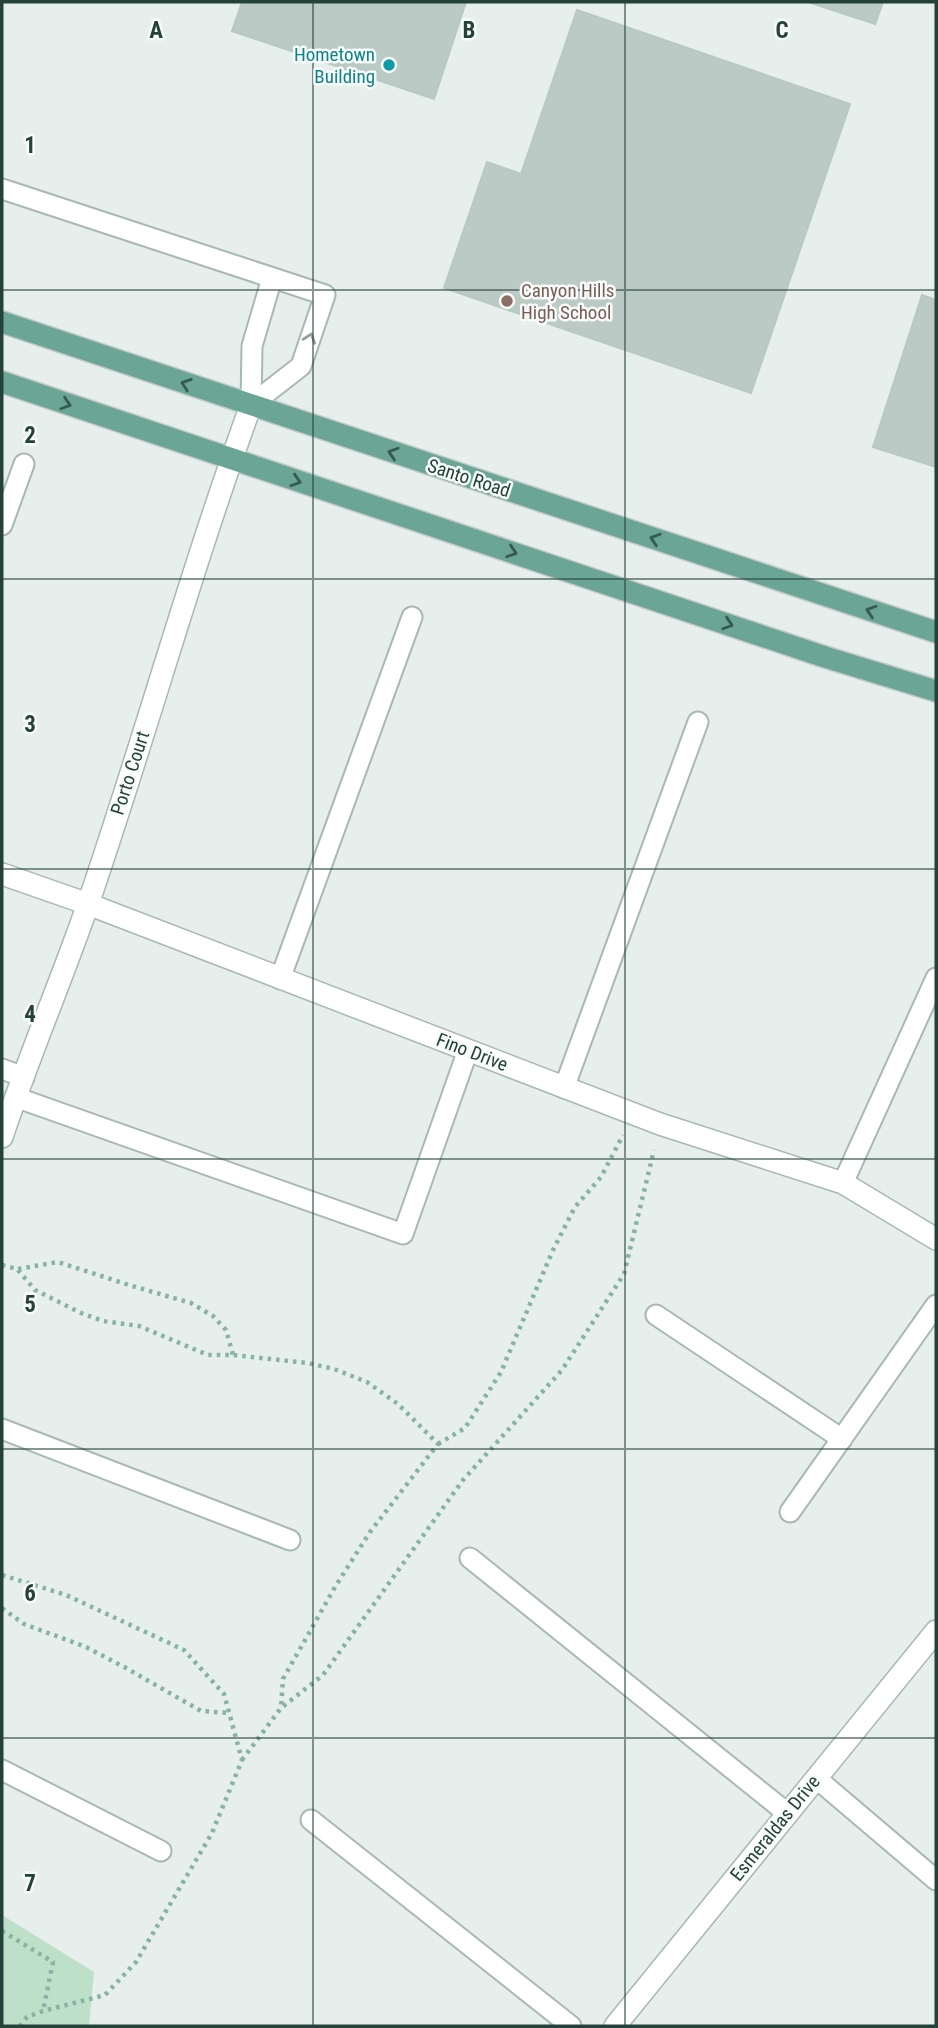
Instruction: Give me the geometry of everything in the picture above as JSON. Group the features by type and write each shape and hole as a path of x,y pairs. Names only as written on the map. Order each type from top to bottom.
{"main road":[{"name":"Santo Road","path":"2,322 936,632"},
{"path":"2,382 825,657 936,691"}],"street":[{"name":"Porto Court","path":"2,1137 88,904 231,459 251,405"},
{"name":"Fino Drive","path":"2,874 88,904 660,1124 843,1183 936,1239"},
{"name":"Esmeraldas Drive","path":"615,2026 936,1631"}],"lane":[{"path":"2,189 325,295 301,366 251,405"},
{"path":"251,405 252,346 272,278"},
{"path":"2,525 24,464"},
{"path":"279,979 412,617"},
{"path":"564,1088 698,722"},
{"path":"843,1183 936,978"},
{"path":"15,1097 403,1234 468,1050"},
{"path":"2,1069 24,1077"},
{"path":"790,1512 936,1305"},
{"path":"656,1315 842,1439"},
{"path":"2,1429 290,1540"},
{"path":"470,1558 787,1813"},
{"path":"2,1770 161,1851"},
{"path":"816,1778 936,1880"},
{"path":"311,1820 571,2026"}],"path":[{"path":"281,1708 283,1679 334,1587 370,1532 438,1444 466,1428 501,1372 553,1250 575,1208 600,1177 632,1113"},
{"path":"20,2026 27,2017 43,2011 105,1995 136,1962 212,1833 242,1760 281,1708 323,1675 463,1480 562,1370 624,1274 660,1124"},
{"path":"2,1265 17,1269 58,1262 191,1303 213,1316 226,1331 233,1355"},
{"path":"17,1269 34,1290 103,1321 139,1326 208,1354 308,1363 334,1369 368,1382 398,1404 438,1444"},
{"path":"2,1575 66,1595 184,1650 224,1694 242,1760"},
{"path":"2,1608 24,1624 86,1647 201,1711 229,1713"},
{"path":"2,1931 53,1962 43,2011"}],"green space":[{"path":"2,1915 94,1972 89,2026 2,2026"}],"building":[{"name":"Hometown Building","path":"242,2 466,2 434,99 232,31"},
{"path":"808,2 883,2 875,24"},
{"path":"577,10 850,104 751,393 444,288 487,162 521,174"},
{"path":"922,295 936,300 936,467 873,447"}],"place":[{"name":"Hometown Building","path":"389,65"},
{"name":"Canyon Hills High School","path":"507,301"}]}
